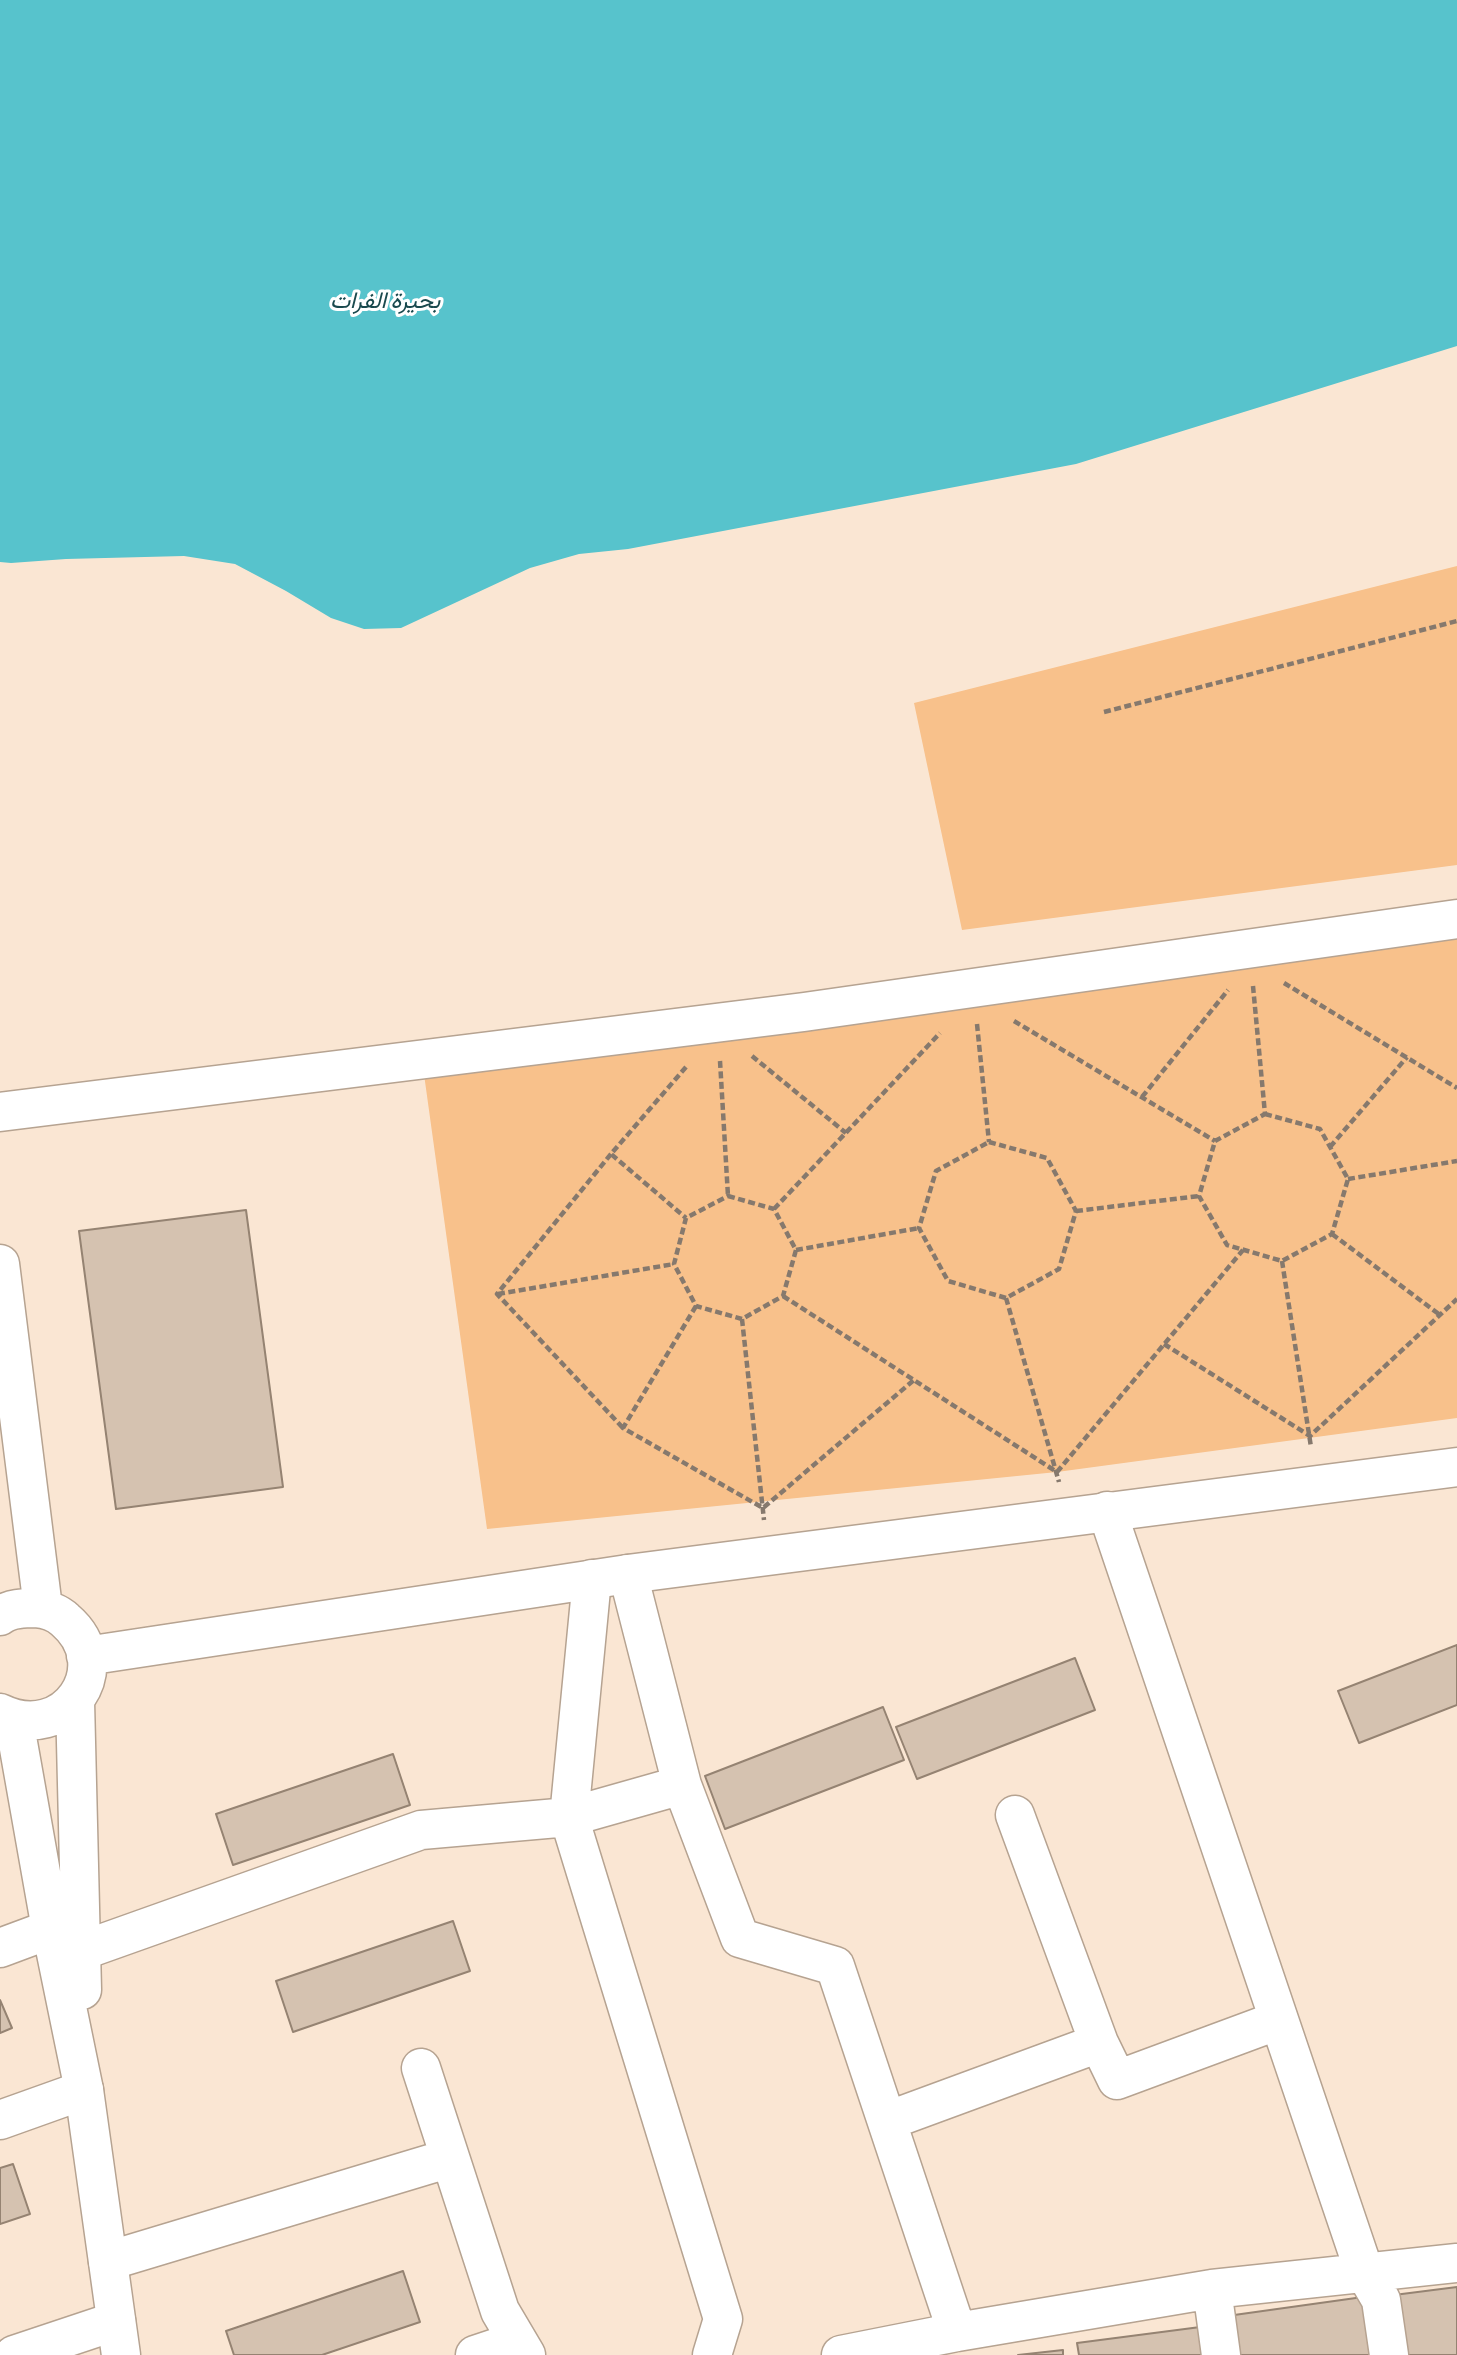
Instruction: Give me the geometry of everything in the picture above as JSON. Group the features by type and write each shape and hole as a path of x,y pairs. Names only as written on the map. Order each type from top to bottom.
{"street":[{"path":"0,1112 804,1012 1457,919"},
{"path":"0,1264 43,1608"},
{"path":"86,1656 610,1577 1088,1513 1457,1468"},
{"path":"1088,1513 1279,2020 1364,2272 1381,2300 1389,2355"},
{"path":"610,1577 682,1785 740,1938 835,1966 957,2332"},
{"path":"610,1577 569,1817 723,2319 712,2355"},
{"path":"0,1616 5,1612 23,1608 43,1608 61,1616 75,1628 85,1646 88,1665 84,1684 75,1701 62,1712 47,1719 30,1722 7,1717 66,1940 118,2338 14,2355"},
{"path":"66,1940 75,1701"},
{"path":"0,1948 66,1940 421,1830 569,1817 682,1785"},
{"path":"1015,1815 1099,2043 1118,2080 1279,2020"},
{"path":"887,2121 1099,2043"},
{"path":"421,2068 500,2311 521,2348 475,2355"},
{"path":"0,2120 84,2090"},
{"path":"108,2260 450,2158"},
{"path":"841,2355 957,2332 1212,2289 1457,2263"},
{"path":"1212,2289 1221,2355"}],"path":[{"path":"1104,712 1457,621"},
{"path":"1252,976 1265,1114"},
{"path":"1284,982 1457,1088"},
{"path":"1142,1097 1234,983"},
{"path":"1010,1018 1215,1141"},
{"path":"977,1023 989,1142"},
{"path":"774,1209 947,1026"},
{"path":"751,1055 846,1133"},
{"path":"720,1057 728,1196"},
{"path":"1330,1147 1407,1057"},
{"path":"497,1294 692,1060"},
{"path":"1265,1114 1320,1129 1348,1179 1332,1234 1282,1261 1227,1245 1199,1196 1215,1141 1265,1114"},
{"path":"989,1142 1046,1158 1076,1211 1059,1269 1006,1297 948,1281 919,1228 936,1171 989,1142"},
{"path":"611,1154 686,1219"},
{"path":"1348,1179 1457,1161"},
{"path":"728,1196 774,1209 796,1250 783,1296 742,1319 696,1306 674,1264 686,1219 728,1196"},
{"path":"1076,1211 1199,1196"},
{"path":"796,1250 919,1228"},
{"path":"1332,1234 1440,1315"},
{"path":"1057,1472 1243,1250"},
{"path":"1282,1261 1318,1487"},
{"path":"497,1294 674,1264"},
{"path":"497,1294 623,1428 763,1508"},
{"path":"783,1296 1057,1472 1088,1513"},
{"path":"1006,1297 1057,1472"},
{"path":"1310,1436 1457,1299"},
{"path":"623,1428 696,1306"},
{"path":"742,1319 768,1556"},
{"path":"1164,1344 1310,1436"},
{"path":"763,1508 914,1380"}],"shaded area":[{"path":"1457,566 1457,865 962,930 914,703"},
{"path":"1457,936 1457,1418 1057,1472 487,1529 423,1067"}],"water":[{"name":"بحيرة الفرات","path":"0,0 1457,0 1457,346 1076,464 628,549 579,554 530,568 401,628 364,629 331,618 235,564 184,556 0,562"}],"building":[{"path":"246,1210 283,1487 116,1509 79,1231"},
{"path":"1457,1645 1457,1705 1359,1743 1338,1691"},
{"path":"1075,1658 1095,1710 917,1779 896,1727"},
{"path":"883,1707 904,1760 725,1829 705,1776"},
{"path":"393,1754 410,1805 233,1865 216,1814"},
{"path":"453,1921 470,1971 293,2032 276,1981"},
{"path":"0,2000 12,2028 0,2033"},
{"path":"13,2164 30,2214 0,2224 0,2168"},
{"path":"403,2271 420,2322 322,2355 234,2355 226,2331"},
{"path":"1457,2287 1457,2355 1401,2355 1394,2295"},
{"path":"1363,2297 1371,2355 1232,2355 1227,2316"},
{"path":"1208,2326 1212,2355 1079,2355 1077,2343"},
{"path":"1063,2350 1063,2355 1018,2355"}]}
